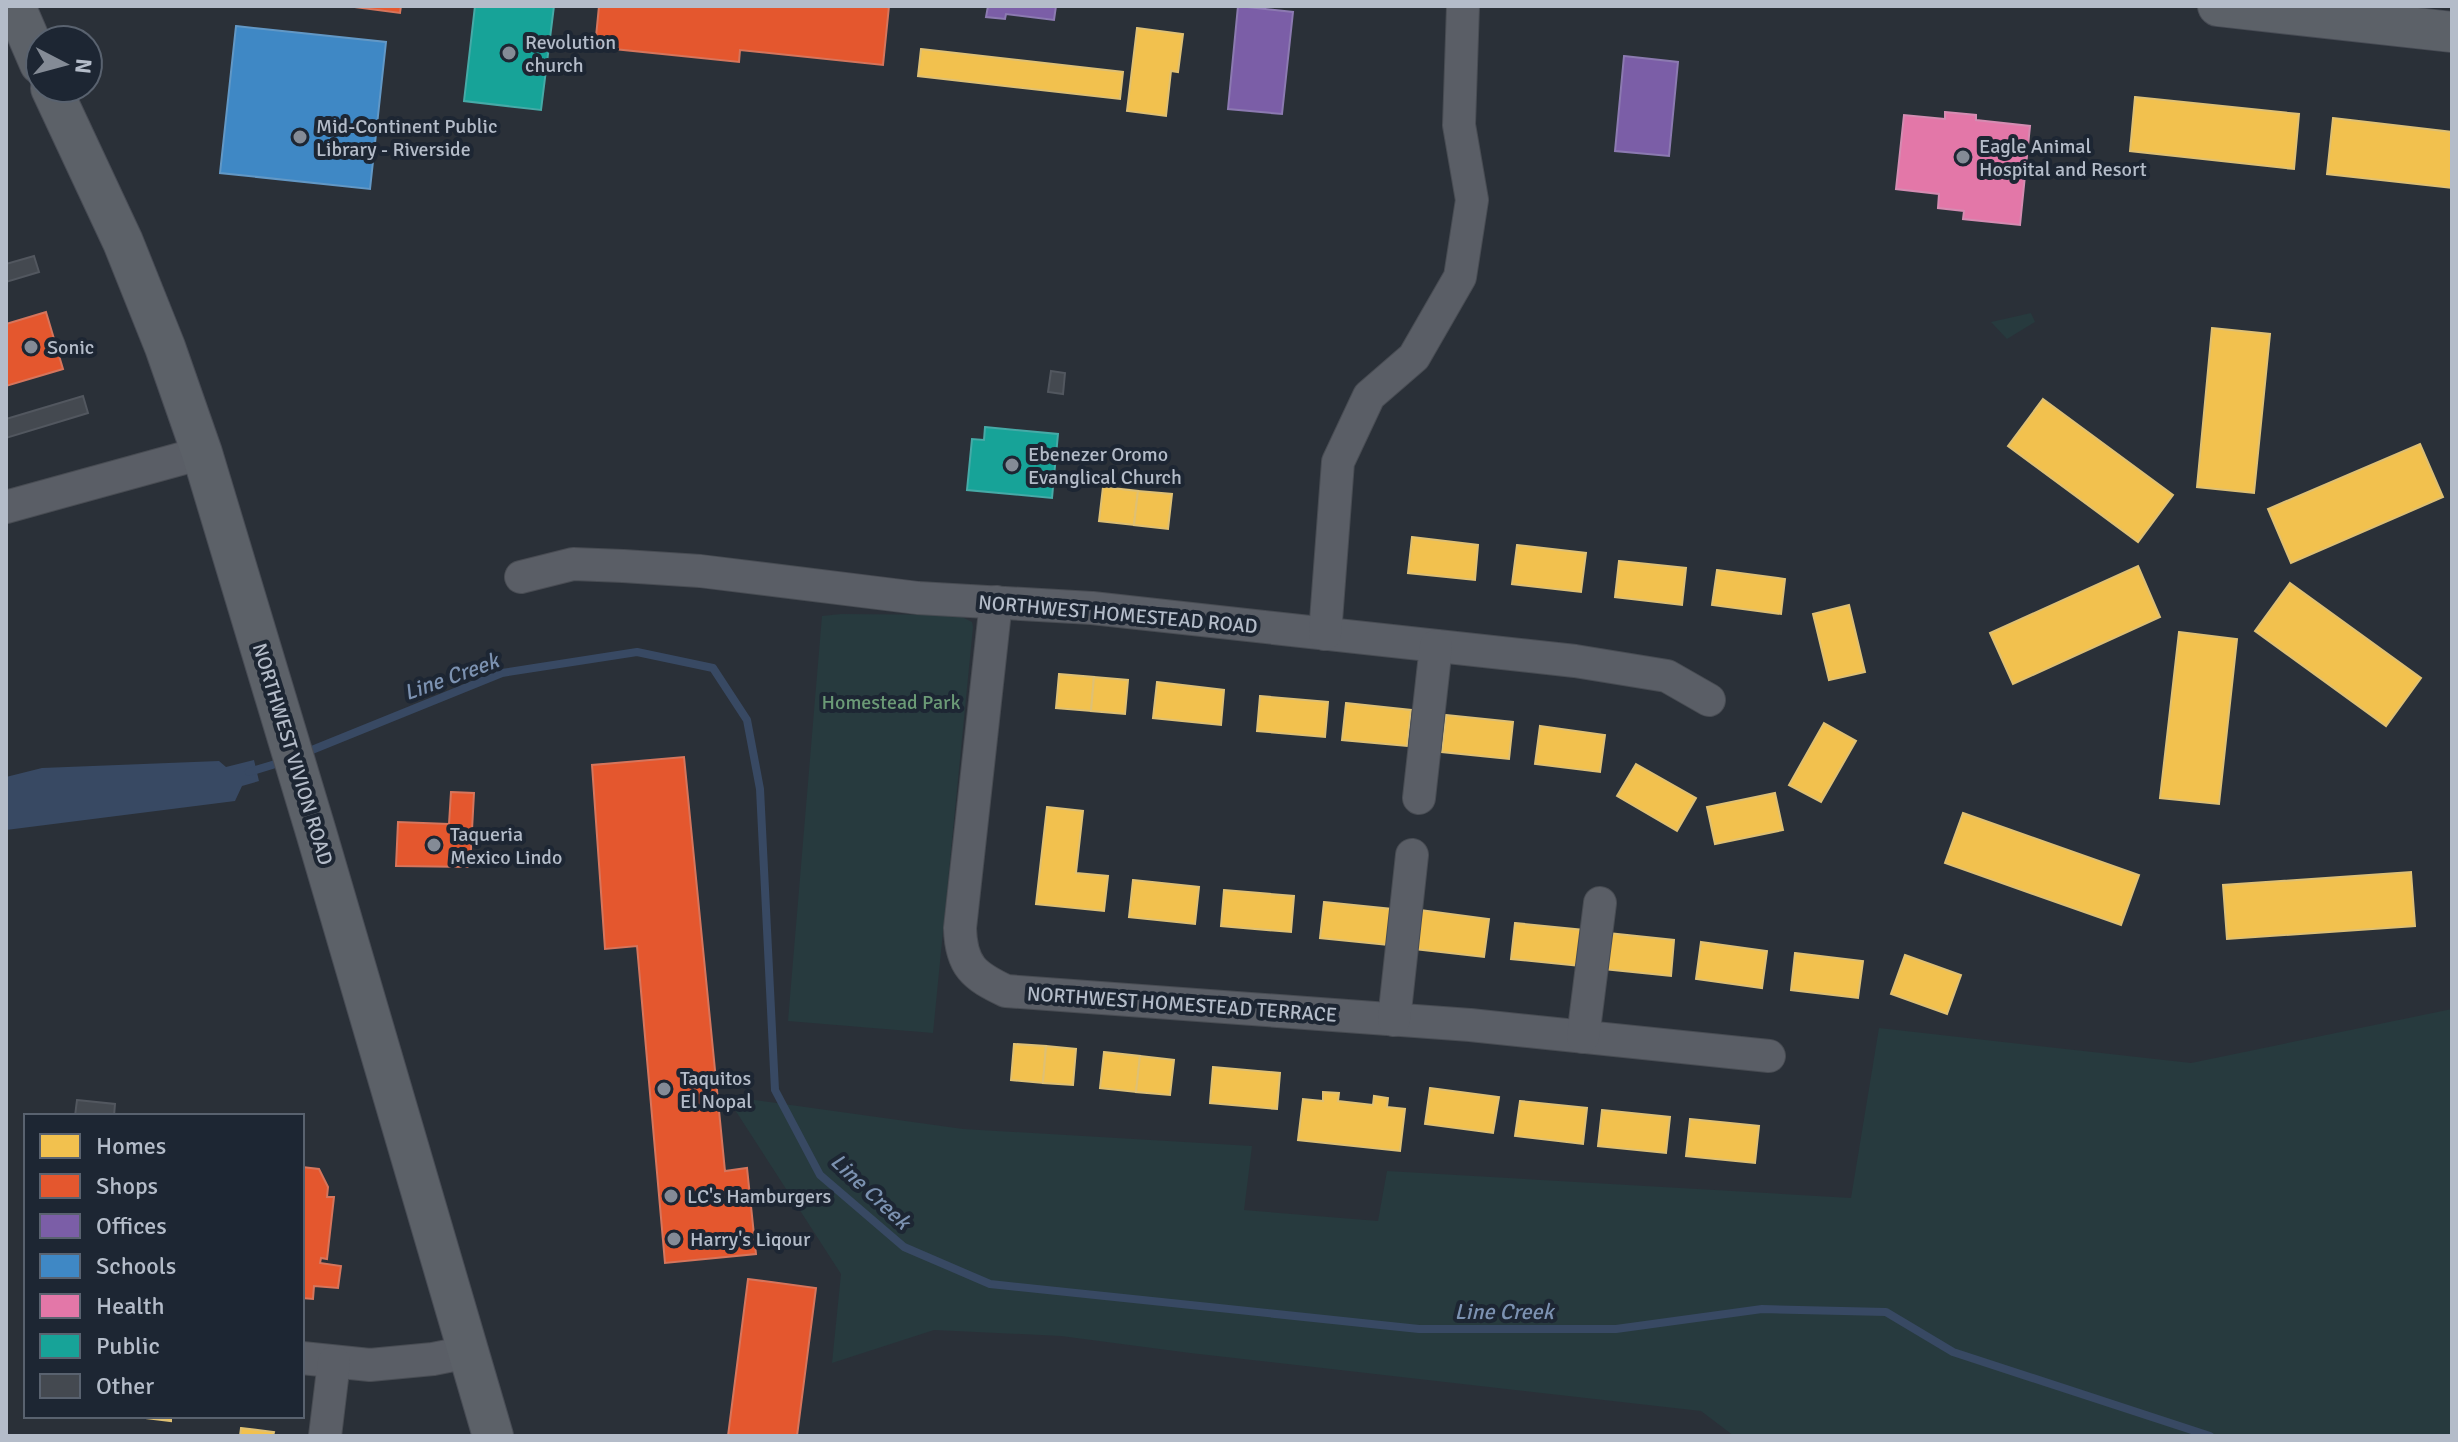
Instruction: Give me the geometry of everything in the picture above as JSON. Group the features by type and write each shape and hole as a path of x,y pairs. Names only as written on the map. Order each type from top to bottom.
{"main road":[{"path":"15,6 24,27"},
{"path":"2218,6 2334,13 2452,32"},
{"name":"NORTHWEST VIVION ROAD","path":"58,104 123,242 165,347 202,453 493,1436"}],"street":[{"path":"1325,634 1338,462 1369,396 1414,357 1460,277 1472,200 1459,125 1463,6"},
{"path":"6,507 202,453"},
{"name":"NORTHWEST HOMESTEAD ROAD","path":"521,577 573,564 623,566 700,571 918,598 1092,608 1575,661 1667,676 1709,700"},
{"name":"NORTHWEST HOMESTEAD TERRACE","path":"996,602 960,928 960,947 979,979 1006,991 1394,1020 1769,1056"},
{"path":"1419,798 1436,646"},
{"path":"1394,1020 1412,855"},
{"path":"1583,1037 1600,903"},
{"path":"304,1358 370,1365 468,1352"},
{"path":"325,1436 334,1362"}],"green space":[{"path":"2031,313 2035,322 2007,339 1991,322"},
{"name":"Homestead Park","path":"958,615 972,622 933,1033 788,1021 822,616"},
{"path":"2452,1009 2452,1436 1734,1436 1701,1411 1061,1336 934,1330 832,1363 841,1274 726,1096 963,1129 1252,1146 1244,1210 1378,1221 1387,1171 1851,1198 1879,1028 2191,1063"}],"water":[{"path":"254,760 259,781 242,786 235,801 6,830 6,777 42,768 219,761 226,767"}],"building: Homes":[{"path":"1137,28 1183,34 1178,72 1171,71 1166,116 1127,111"},
{"path":"921,49 1123,72 1120,99 918,76"},
{"path":"2135,97 2299,114 2294,169 2130,151"},
{"path":"2333,118 2452,132 2452,188 2327,174"},
{"path":"2212,328 2270,334 2254,493 2197,487"},
{"path":"2043,399 2173,495 2138,542 2008,446"},
{"path":"2420,444 2443,497 2291,563 2268,509"},
{"path":"1103,487 1138,491 1134,525 1099,521"},
{"path":"1138,491 1172,494 1168,529 1134,525"},
{"path":"1412,537 1478,545 1475,580 1408,573"},
{"path":"1517,545 1586,553 1581,592 1512,584"},
{"path":"1619,561 1686,568 1682,605 1615,597"},
{"path":"2138,566 2160,617 2013,684 1990,633"},
{"path":"1717,570 1785,579 1781,614 1712,605"},
{"path":"2290,583 2421,678 2386,726 2255,631"},
{"path":"1849,605 1865,672 1829,680 1813,614"},
{"path":"2179,632 2237,639 2219,804 2160,798"},
{"path":"1059,674 1094,677 1091,711 1056,708"},
{"path":"1094,677 1128,680 1125,714 1091,711"},
{"path":"1157,682 1224,690 1221,725 1153,718"},
{"path":"1260,696 1328,702 1325,737 1257,731"},
{"path":"1346,703 1411,710 1407,746 1342,740"},
{"path":"1446,715 1513,722 1509,759 1442,752"},
{"path":"1824,723 1856,741 1821,802 1789,785"},
{"path":"1540,726 1605,735 1600,772 1535,764"},
{"path":"1636,764 1696,798 1677,831 1617,796"},
{"path":"1775,793 1783,830 1715,844 1707,807"},
{"path":"1047,807 1083,811 1076,873 1108,876 1104,911 1036,904"},
{"path":"1963,813 2139,875 2121,925 1945,863"},
{"path":"2411,872 2415,926 2227,939 2223,885"},
{"path":"1133,880 1199,887 1195,924 1129,917"},
{"path":"1224,890 1294,896 1291,932 1221,926"},
{"path":"1324,902 1392,909 1388,945 1320,938"},
{"path":"1420,910 1489,919 1484,957 1415,949"},
{"path":"1515,923 1584,930 1580,966 1511,959"},
{"path":"1608,933 1674,940 1671,976 1604,969"},
{"path":"1701,942 1767,951 1762,988 1696,979"},
{"path":"1795,953 1863,961 1858,998 1791,990"},
{"path":"1905,955 1961,975 1947,1014 1891,994"},
{"path":"1014,1044 1046,1046 1043,1083 1011,1080"},
{"path":"1046,1046 1076,1049 1073,1085 1043,1083"},
{"path":"1104,1052 1140,1056 1136,1092 1100,1088"},
{"path":"1140,1056 1174,1060 1170,1095 1136,1092"},
{"path":"1213,1067 1280,1073 1277,1109 1210,1103"},
{"path":"1430,1088 1499,1097 1493,1133 1425,1124"},
{"path":"1323,1092 1339,1093 1338,1101 1373,1105 1374,1096 1388,1098 1387,1107 1405,1109 1400,1151 1298,1140 1303,1099 1323,1101"},
{"path":"1520,1101 1587,1108 1583,1144 1515,1136"},
{"path":"1602,1110 1670,1117 1666,1153 1598,1146"},
{"path":"1690,1119 1759,1126 1755,1163 1686,1156"},
{"path":"241,1428 274,1432 273,1436 240,1436"}],"building: Shops":[{"path":"347,6 401,6 400,13"},
{"path":"599,6 889,6 883,65 740,50 739,62 595,47"},
{"name":"Sonic","path":"46,312 63,369 6,386 6,324"},
{"path":"684,757 725,1171 747,1168 756,1254 665,1263 637,946 605,949 592,765"},
{"name":"Taqueria Mexico Lindo","path":"451,792 474,793 470,867 396,866 398,822 449,824"},
{"path":"304,1167 319,1169 328,1187 327,1197 334,1197 327,1259 321,1258 320,1263 341,1266 338,1288 314,1286 313,1299 304,1298"},
{"path":"748,1279 816,1288 797,1436 728,1436"}],"building: Offices":[{"path":"988,6 1056,6 1054,20 1006,14 1005,19 986,17"},
{"path":"1238,6 1293,12 1282,114 1228,109"},
{"path":"1624,56 1678,62 1669,156 1615,151"}],"building: Schools":[{"name":"Mid-Continent Public Library - Riverside","path":"236,26 386,42 370,189 220,173"}],"building: Health":[{"name":"Eagle Animal Hospital and Resort","path":"1945,112 1976,115 1976,120 2030,126 2020,225 1963,219 1964,211 1938,208 1939,194 1896,189 1904,115 1945,119"}],"building: Public":[{"name":"Revolution church","path":"475,6 554,6 541,110 464,101"},
{"name":"Ebenezer Oromo Evanglical Church","path":"985,427 1058,434 1052,498 967,490 972,439 984,440"}],"building: Other":[{"path":"34,256 39,272 6,282 6,264"},
{"path":"1051,371 1065,373 1063,394 1048,392"},
{"path":"83,396 88,413 6,438 6,419"},
{"path":"77,1100 115,1104 114,1114 75,1114"}],"waterway":[{"name":"Line Creek","path":"302,754 502,673 637,652 713,668 747,720 760,789 775,1090 820,1175 904,1247 990,1284 1419,1329 1616,1329 1762,1309 1886,1312 1953,1352 2210,1436"},
{"name":"Line Creek","path":"249,772 282,762"}],"place":[{"name":"Revolution church","path":"509,53"},
{"name":"Mid-Continent Public Library - Riverside","path":"300,137"},
{"name":"Eagle Animal Hospital and Resort","path":"1963,157"},
{"name":"Sonic","path":"31,347"},
{"name":"Ebenezer Oromo Evanglical Church","path":"1012,465"},
{"name":"Taqueria Mexico Lindo","path":"434,845"},
{"name":"Taquitos El Nopal","path":"664,1089"},
{"name":"LC's Hamburgers","path":"671,1196"},
{"name":"Harry's Liqour","path":"674,1239"}]}
